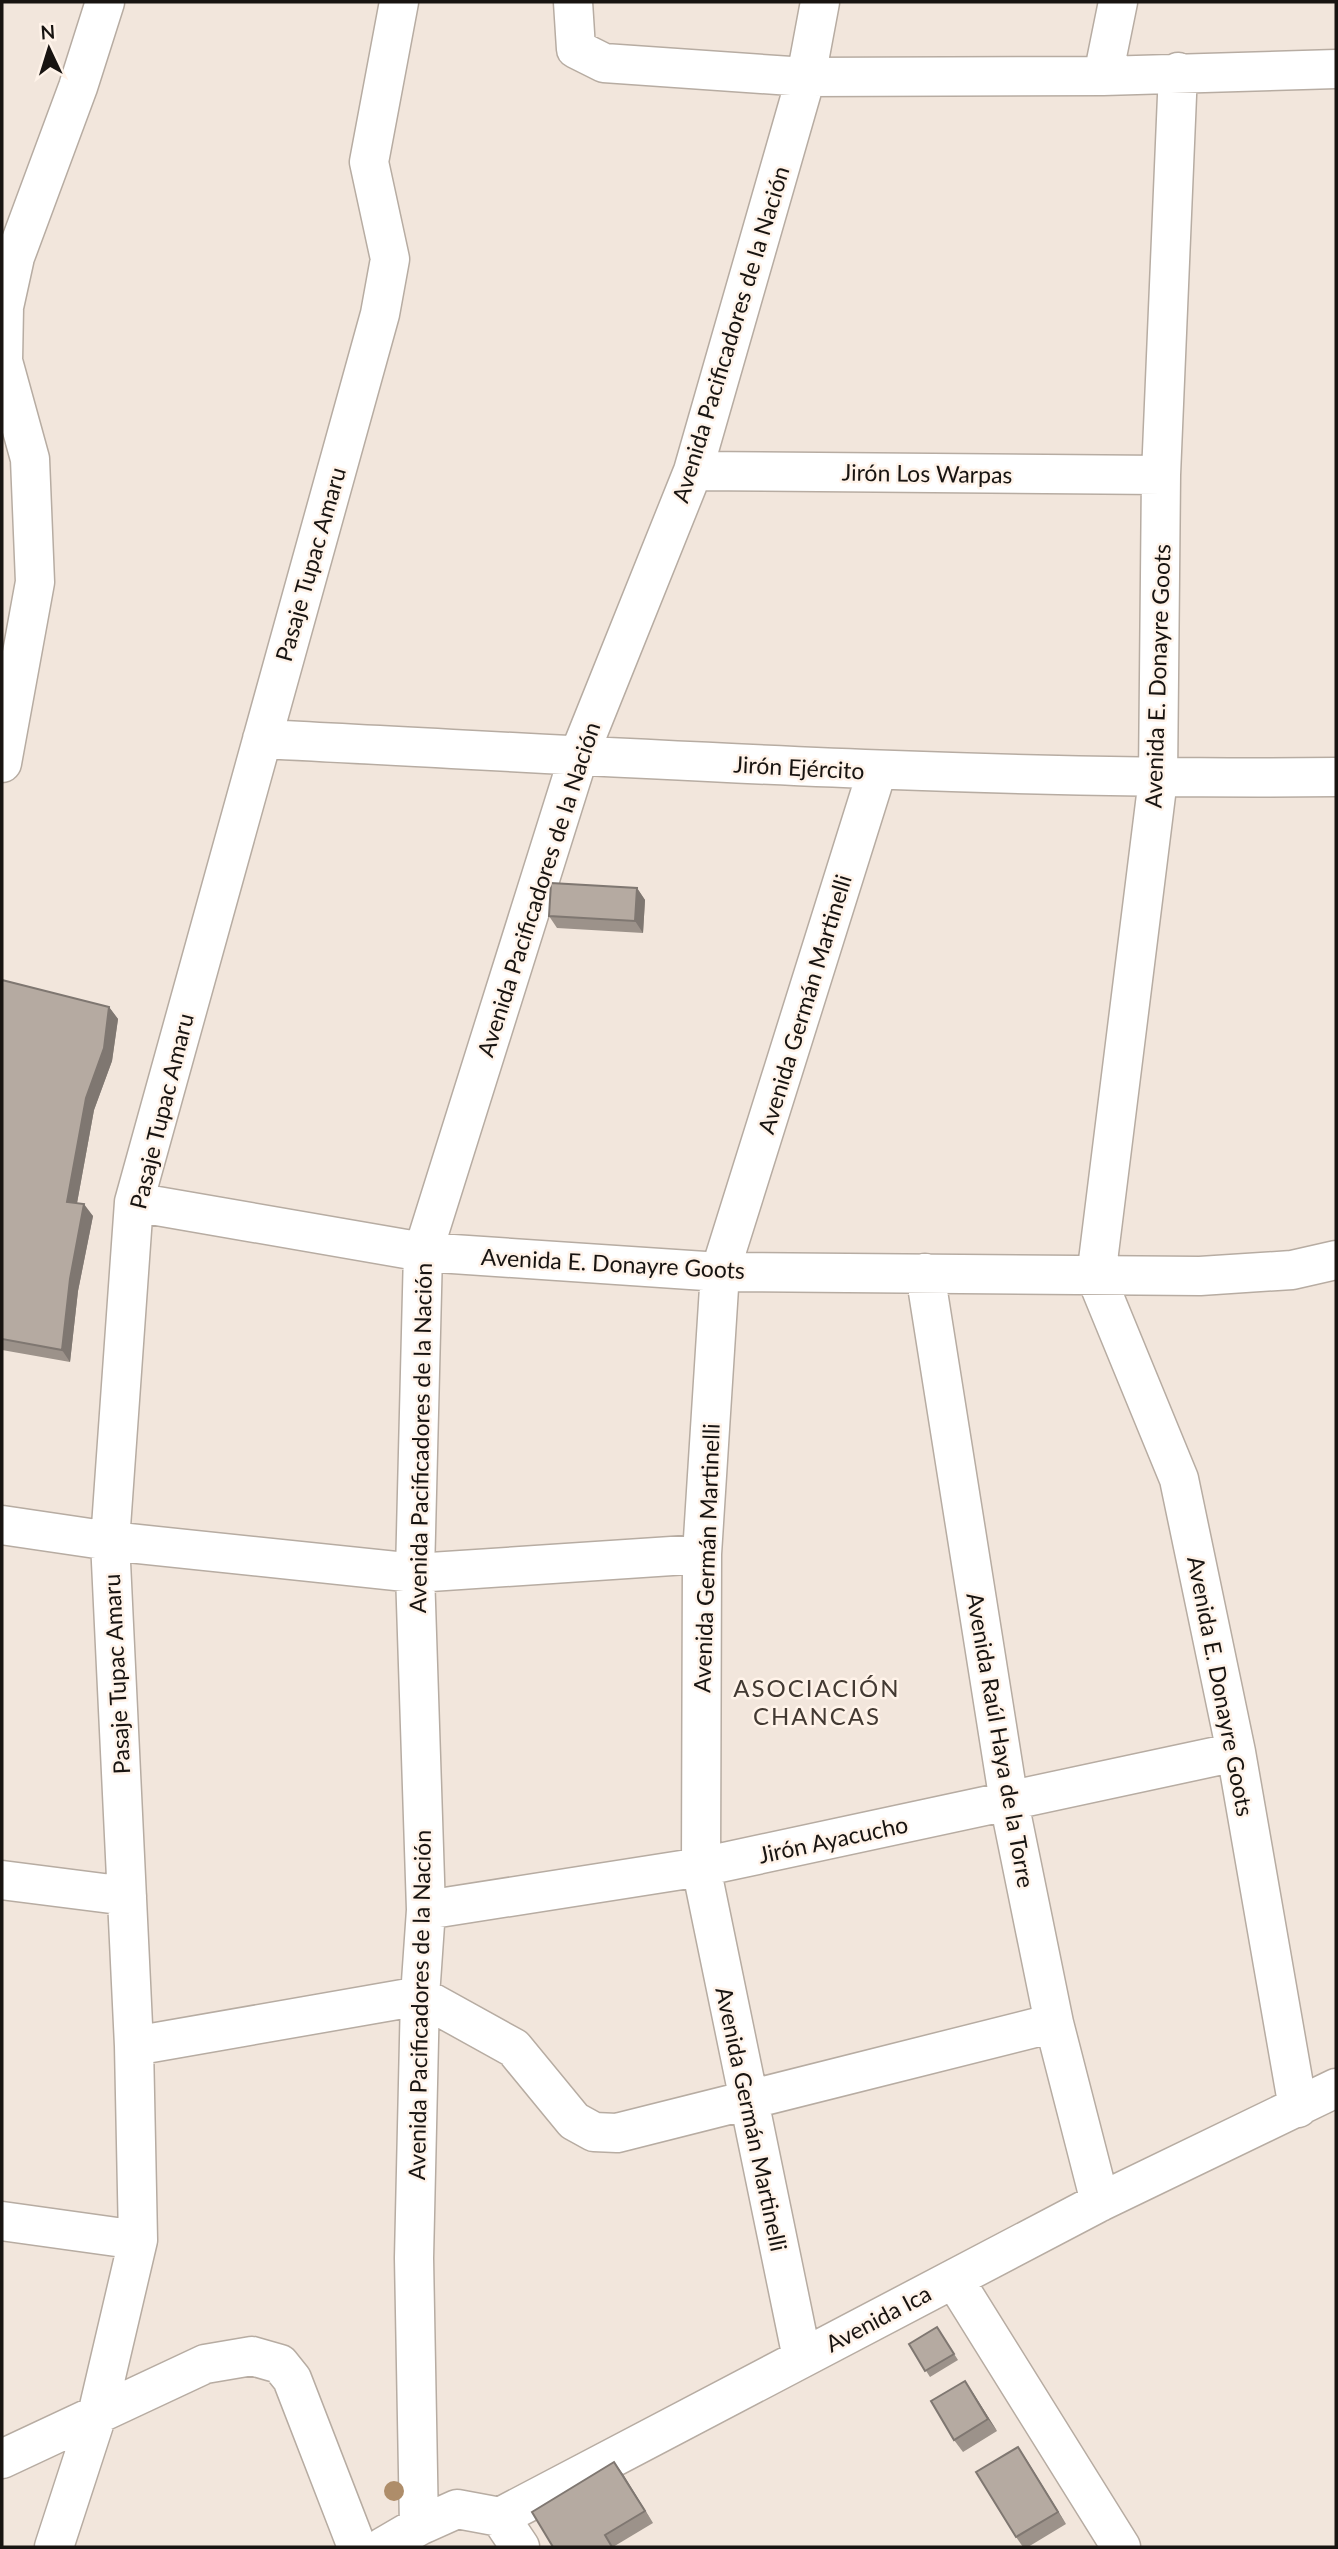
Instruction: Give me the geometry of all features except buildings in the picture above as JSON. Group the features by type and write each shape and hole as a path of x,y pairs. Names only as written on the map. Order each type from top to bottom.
{"street":[{"path":"2,763 35,582 30,459 3,361 4,307 15,257 78,87 105,2"},
{"name":"Pasaje Tupac Amaru","path":"54,2547 97,2415 138,2240 134,2046 110,1541 134,1202 380,314 390,260 369,162 399,2"},
{"path":"573,2 576,49 604,63 806,77 1104,76 1336,69"},
{"name":"Avenida Pacificadores de la Nación","path":"419,2526 414,2258 420,1996 426,1909 415,1573 423,1252 579,755 693,471 806,77 820,2"},
{"path":"1104,76 1118,2"},
{"name":"Avenida E. Donayre Goots","path":"1178,72 1161,475 1158,779 1096,1277 1179,1479 1236,1752 1298,2108"},
{"name":"Jirón Los Warpas","path":"693,471 1161,475"},
{"name":"Jirón Ejército","path":"261,739 877,771 1158,779 1336,777"},
{"name":"Avenida Germán Martinelli","path":"802,2358 701,1867 702,1554 720,1272 877,771"},
{"name":"Avenida E. Donayre Goots","path":"134,1202 423,1252 720,1272 1200,1276 1266,1272 1336,1260"},
{"name":"Avenida Raúl Haya de la Torre","path":"925,1273 1009,1802 1054,2023 1100,2202"},
{"path":"2,1525 110,1541 415,1573 702,1554"},
{"name":"Jirón Ayacucho","path":"426,1909 701,1867 1236,1752"},
{"path":"2,1880 127,1896"},
{"path":"134,2046 420,1996 514,2048 574,2121 594,2132 617,2133 1054,2023"},
{"name":"Avenida Ica","path":"383,2547 419,2526 457,2509 510,2532 802,2358 1100,2202 1336,2088"},
{"path":"2,2221 138,2240"},
{"path":"954,2278 1121,2547"},
{"path":"2,2459 205,2364 252,2356 280,2364 292,2379 357,2547"}],"district":[{"name":"ASOCIACIÓN CHANCAS","path":"817,1701"}]}
